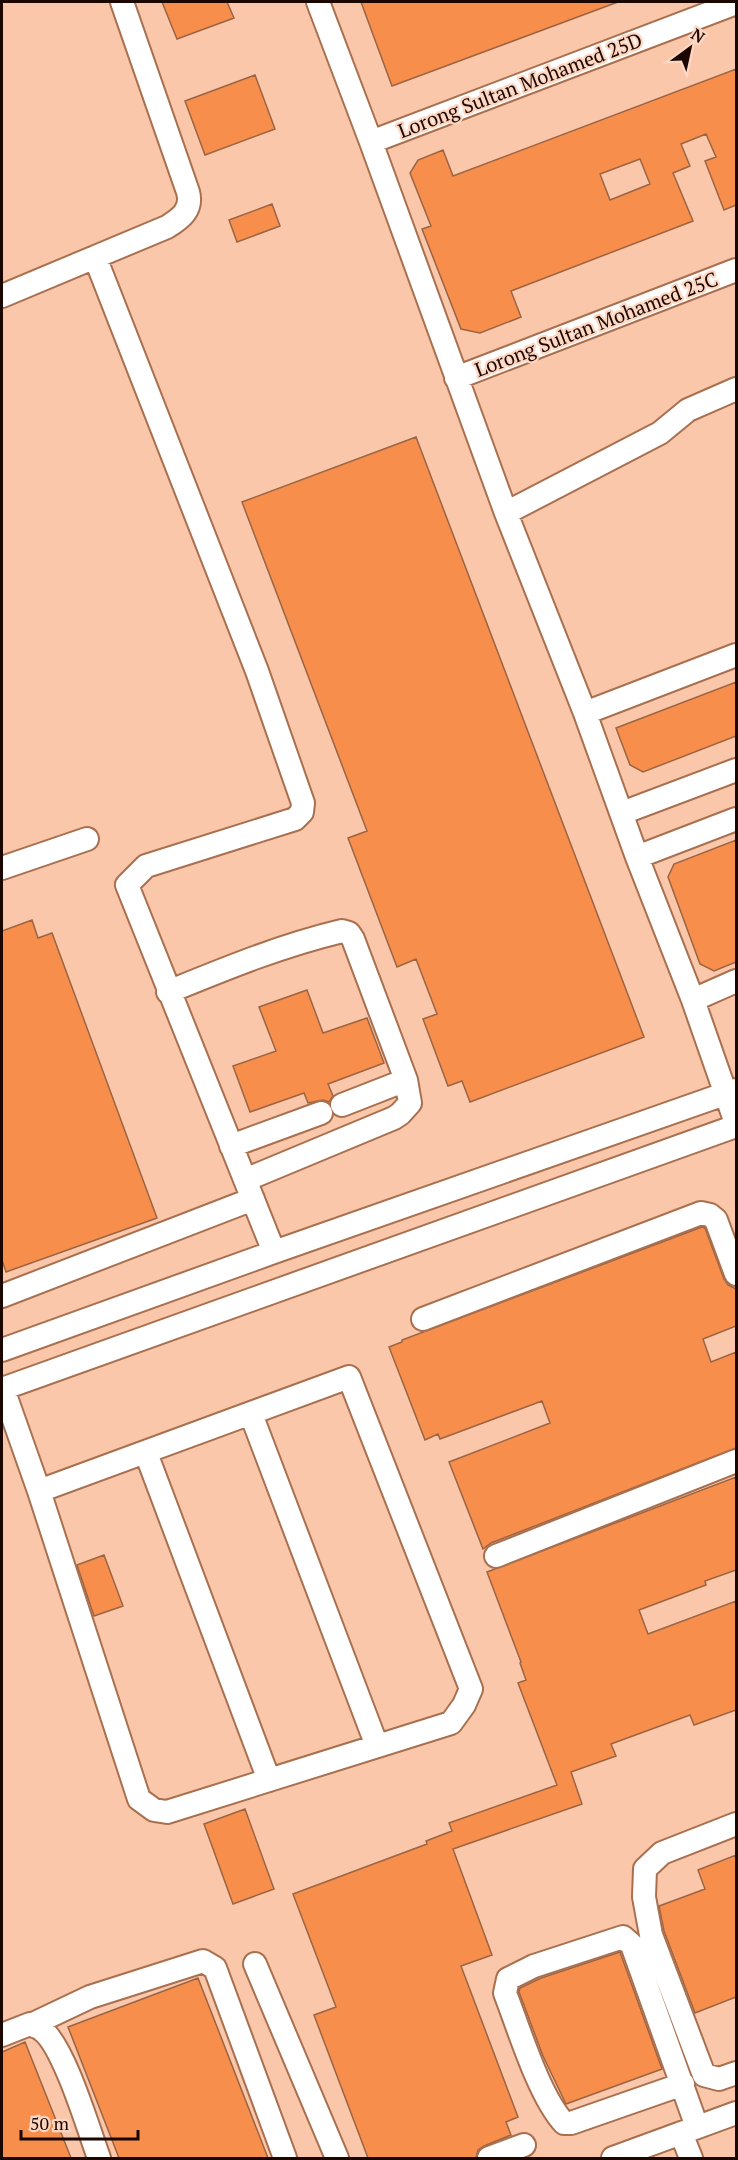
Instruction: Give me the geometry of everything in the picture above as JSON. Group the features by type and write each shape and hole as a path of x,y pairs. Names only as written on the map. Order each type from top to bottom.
{"street":[{"path":"2,296 167,227 181,218 188,209 190,199 122,2"},
{"path":"39,1491 349,1377 471,1689 464,1705 451,1724 167,1812 154,1810 139,1799 39,1491 2,1389 736,1124 731,1092 637,857 585,713 506,513 318,2"},
{"name":"Lorong Sultan Mohamed 25D","path":"371,142 736,3"},
{"path":"95,257 253,660 303,803 302,812 295,819 146,866 127,885 274,1252"},
{"name":"Lorong Sultan Mohamed 25C","path":"456,378 736,270"},
{"path":"506,513 660,432 688,410 736,389"},
{"path":"585,713 736,655"},
{"path":"622,813 736,770"},
{"path":"637,857 736,819"},
{"path":"2,868 87,839"},
{"path":"2,1296 249,1189 278,1166 400,1114 410,1101 406,1080 353,939 346,932 272,950 168,992"},
{"path":"693,1000 736,981"},
{"path":"342,1105 406,1080"},
{"path":"3,1344 731,1092"},
{"path":"231,1146 321,1113"},
{"path":"265,1134 278,1166"},
{"path":"423,1319 701,1213 710,1215 716,1220 736,1274"},
{"path":"251,1414 377,1746"},
{"path":"146,1453 269,1780"},
{"path":"496,1556 736,1461"},
{"path":"736,1824 662,1853 645,1869 644,1897 651,1935 705,2075 719,2079 736,2073"},
{"path":"683,2084 571,2123 564,2123 556,2114 541,2084 505,1993 508,1979 534,1966 623,1937 632,1945 683,2084 691,2158"},
{"path":"2,2035 31,2025 90,1997 203,1961 215,1968 285,2158"},
{"path":"255,1964 337,2158"},
{"path":"31,2025 42,2030 56,2047 82,2109 99,2158"},
{"path":"613,2158 736,2113"},
{"path":"489,2158 524,2145"}],"building":[{"path":"162,2 227,2 234,18 177,39"},
{"path":"361,2 618,2 392,86"},
{"path":"736,69 736,205 724,210 705,161 716,157 706,134 681,144 690,166 673,173 693,221 511,291 521,317 480,333 461,329 422,229 431,226 410,173 418,160 443,150 453,176","holes":["640,159 650,184 610,200 600,174"]},
{"path":"255,75 275,129 205,155 185,101"},
{"path":"272,204 280,226 237,242 229,220"},
{"path":"416,437 644,1037 470,1102 462,1081 448,1086 423,1019 437,1014 416,959 397,967 348,838 367,831 242,502"},
{"path":"736,682 736,736 643,772 630,765 616,728"},
{"path":"736,840 736,962 714,971 700,964 668,877 674,864"},
{"path":"32,920 38,938 52,933 157,1218 6,1272 2,1260 2,931"},
{"path":"307,990 323,1033 367,1018 384,1063 328,1084 333,1096 329,1102 323,1100 308,1103 304,1093 250,1112 233,1066 276,1051 259,1007"},
{"path":"702,1227 705,1228 724,1279 728,1285 736,1289 736,1326 703,1339 711,1362 736,1352 736,1448 491,1543 483,1549 449,1462 550,1423 542,1401 440,1439 438,1434 425,1440 389,1347 402,1340"},
{"path":"736,1477 736,1570 705,1581 706,1585 639,1610 648,1634 736,1601 736,1710 694,1725 690,1715 611,1744 616,1756 571,1772 582,1804 453,1849 492,1955 461,1966 518,2117 506,2122 511,2135 484,2146 478,2150 476,2158 368,2158 314,2015 336,2007 293,1894 427,1844 426,1841 452,1831 449,1823 557,1785 518,1683 526,1680 521,1662 487,1572"},
{"path":"104,1555 123,1606 94,1616 77,1565"},
{"path":"245,1809 274,1889 233,1904 204,1824"},
{"path":"736,1855 736,1997 695,2013 664,1931 659,1906 705,1889 698,1870"},
{"path":"620,1952 662,2069 566,2104 543,2056 519,1992 520,1988 541,1978"},
{"path":"198,1978 268,2158 119,2158 68,2027"},
{"path":"25,2042 71,2158 2,2158 2,2052"}]}
